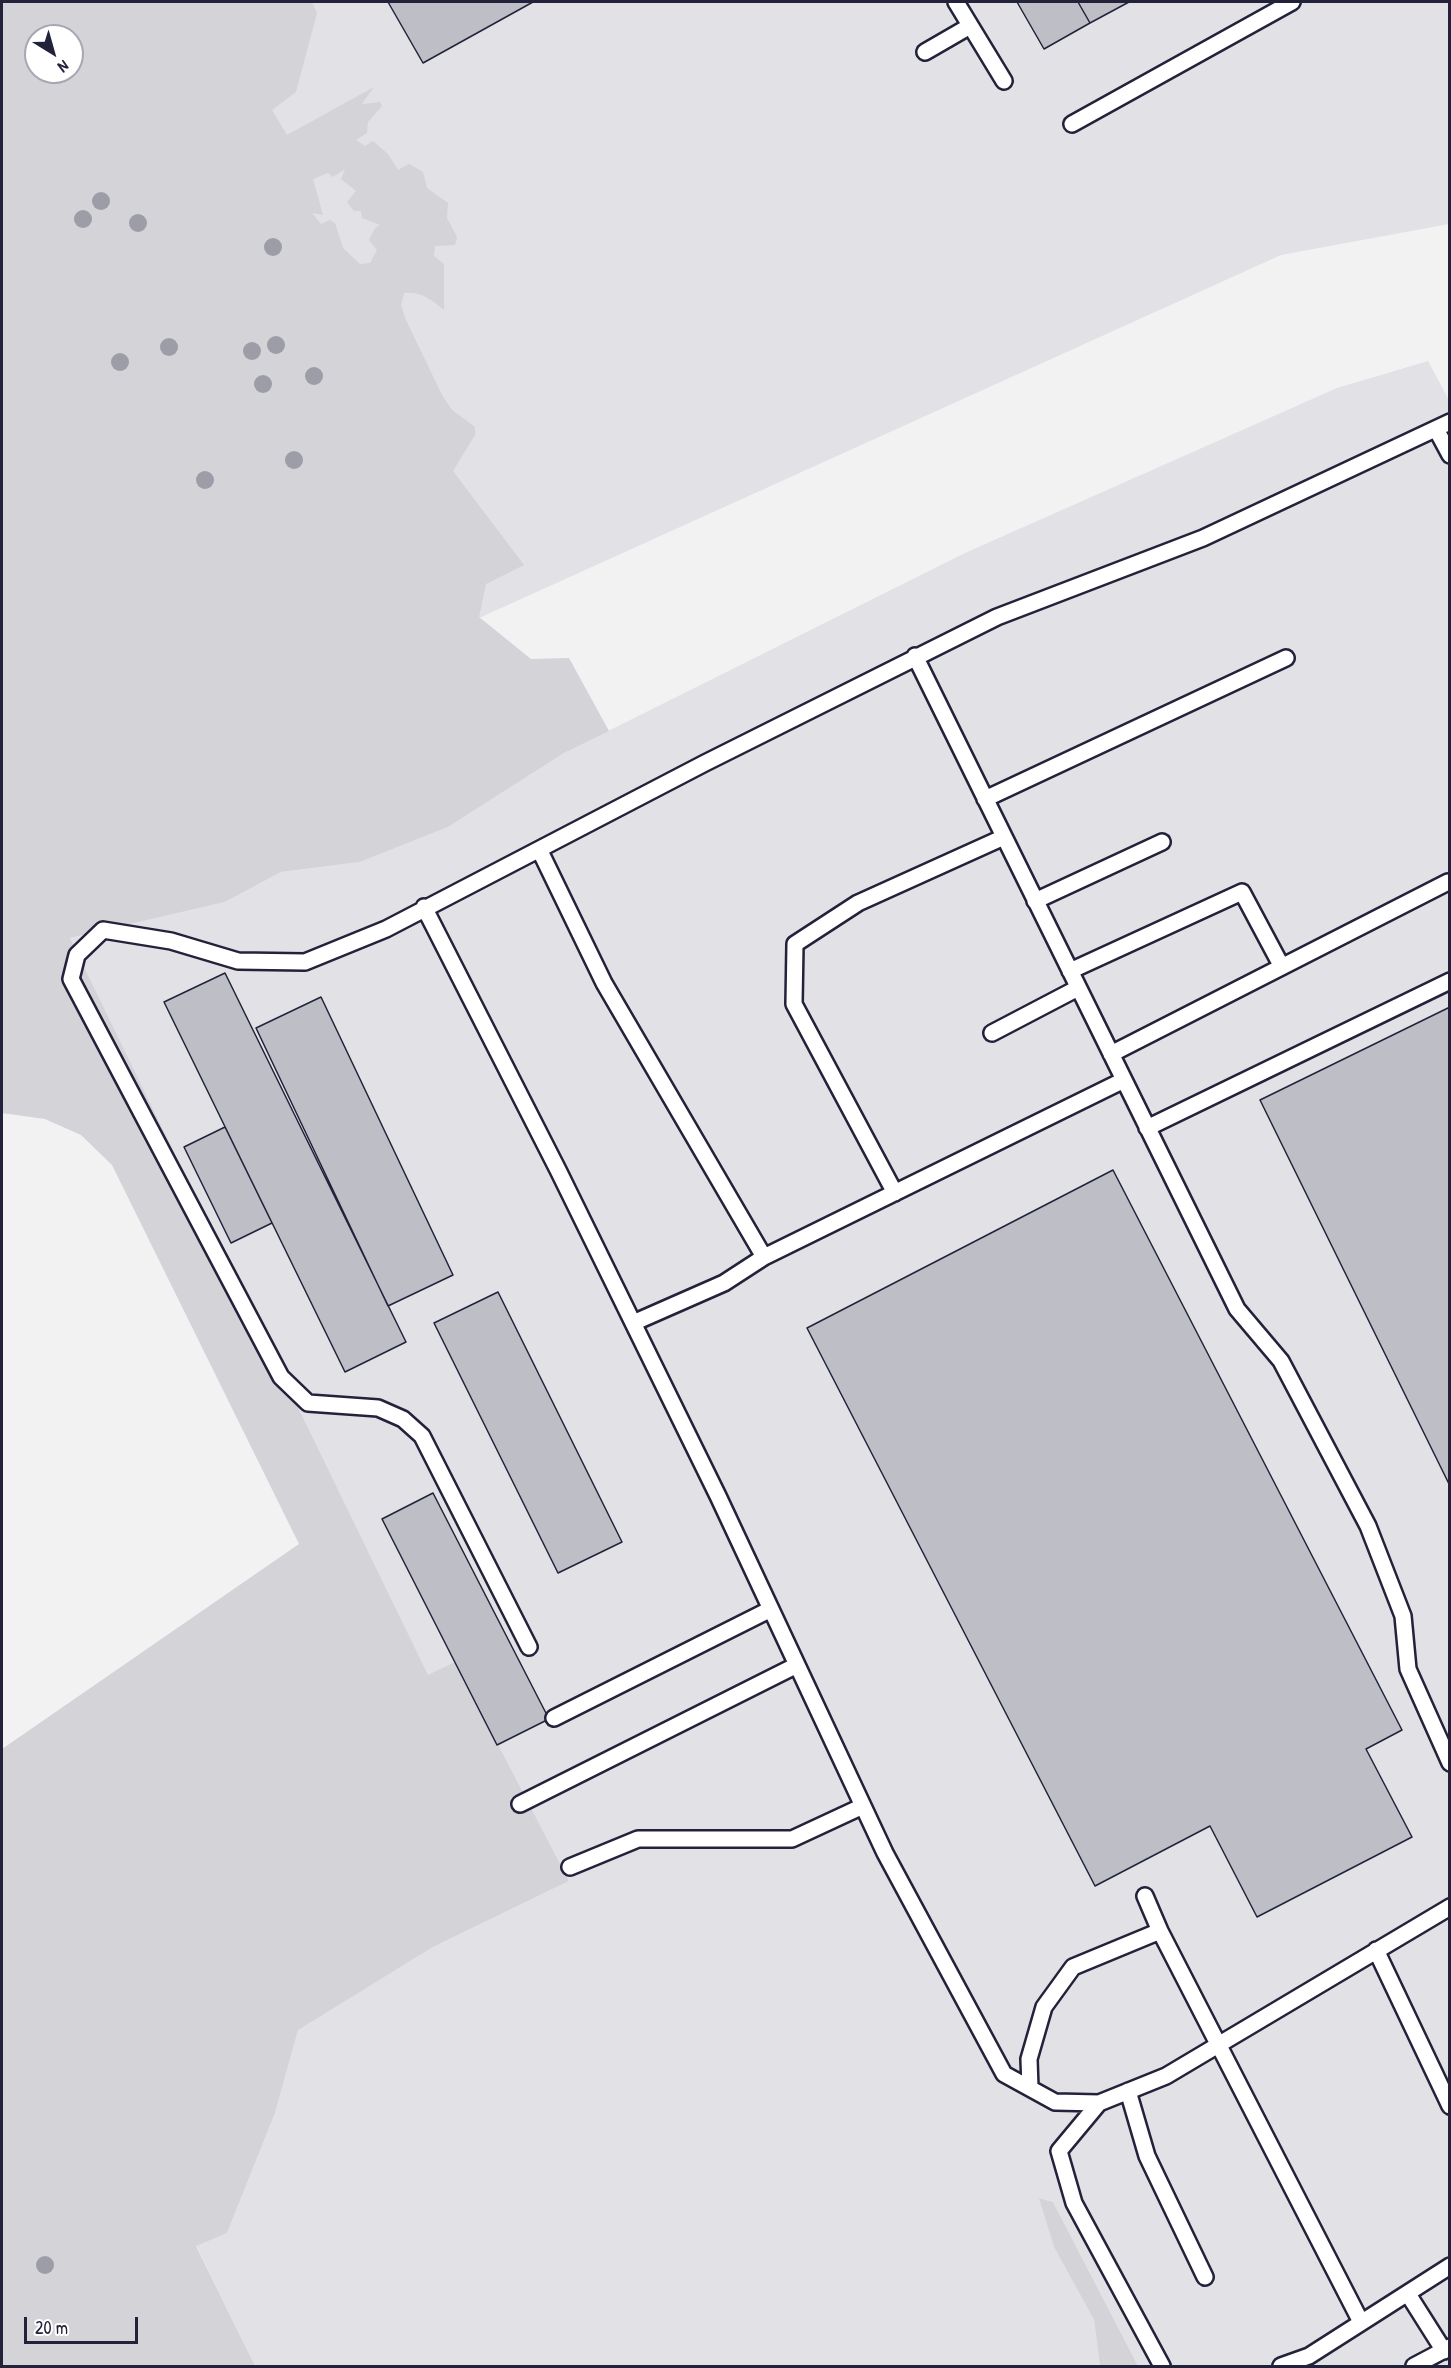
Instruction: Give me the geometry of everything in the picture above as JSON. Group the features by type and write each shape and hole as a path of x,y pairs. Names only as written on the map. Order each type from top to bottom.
{"lane":[{"path":"956,2 1004,81"},
{"path":"1072,124 1292,2"},
{"path":"925,51 970,26"},
{"path":"529,1647 422,1436 403,1419 378,1408 308,1403 281,1377 71,979 77,955 103,930 171,941 238,962 305,962 386,928 540,851 915,656 997,617 1203,538 1443,425 1449,455"},
{"path":"915,656 1238,1309 1281,1361 1368,1526 1403,1616 1408,1669 1449,1763"},
{"path":"985,799 1286,658"},
{"path":"895,1192 794,1004 795,944 858,903 1004,837"},
{"path":"1035,901 1162,842"},
{"path":"540,851 604,982 764,1257"},
{"path":"1111,1054 1448,882"},
{"path":"1070,971 1242,892 1282,967"},
{"path":"424,907 633,1323 771,1609 885,1853 1004,2074 1055,2102 1099,2103 1166,2076 1449,1907"},
{"path":"1147,1128 1449,981"},
{"path":"992,1033 1078,988"},
{"path":"633,1323 724,1282 764,1257 1124,1080"},
{"path":"554,1718 771,1609"},
{"path":"520,1804 797,1665"},
{"path":"570,1867 638,1839 792,1839 863,1806"},
{"path":"1145,1896 1160,1931 1361,2322"},
{"path":"1030,2088 1029,2059 1044,2007 1073,1967 1160,1931"},
{"path":"1376,1950 1449,2106"},
{"path":"1128,2091 1147,2156 1205,2277"},
{"path":"1099,2103 1059,2151 1074,2203 1162,2367"},
{"path":"1281,2367 1309,2356 1449,2266"},
{"path":"1408,2294 1447,2349 1414,2367"}],"shaded area":[{"path":"2,2 1449,2 1449,224 1281,255 2,834"},
{"path":"2,2 312,2 317,13 296,92 272,110 287,135 374,87 362,104 380,102 382,106 368,122 367,133 356,140 365,146 373,141 388,154 398,170 409,164 423,172 427,188 448,203 447,218 457,237 455,245 435,246 434,256 444,264 444,310 416,293 404,293 401,305 442,395 452,410 475,427 475,435 453,471 524,565 486,584 479,617 531,659 569,658 609,731 564,753 448,827 360,862 281,872 225,902 70,938 428,1675 455,1662 569,1881 433,1947 298,2030 275,2113 227,2233 196,2246 255,2366 2,2366 2,1749 299,1544 112,1165 81,1135 45,1119 2,1113","holes":["345,169 341,179 356,191 347,202 354,211 361,211 362,218 380,225 375,228 369,240 377,250 370,263 360,264 343,248 335,223 330,220 321,224 312,213 323,215 313,179 328,173 333,177"]},
{"path":"1428,361 1450,402 1449,2366 1138,2366 1053,2202 1040,2198 1054,2247 1094,2320 1100,2366 255,2366 196,2245 227,2233 275,2113 298,2029 433,1947 569,1881 455,1663 428,1676 70,938 225,902 281,872 360,862 448,827 564,753 965,553 1337,388"},
{"path":"1039,2198 1053,2202 1138,2366 1100,2366 1094,2320 1054,2247"}],"building":[{"path":"388,2 533,2 423,63"},
{"path":"1017,2 1078,2 1090,23 1044,49"},
{"path":"1078,2 1129,2 1090,23"},
{"path":"225,973 406,1342 345,1372 164,1002"},
{"path":"321,997 453,1275 388,1306 256,1028"},
{"path":"1450,1007 1450,1486 1260,1100"},
{"path":"225,1127 272,1223 231,1243 184,1147"},
{"path":"1113,1170 1402,1730 1366,1749 1412,1837 1257,1917 1210,1826 1095,1886 807,1328"},
{"path":"498,1292 622,1542 558,1573 434,1323"},
{"path":"433,1493 549,1719 497,1745 382,1519"}]}
